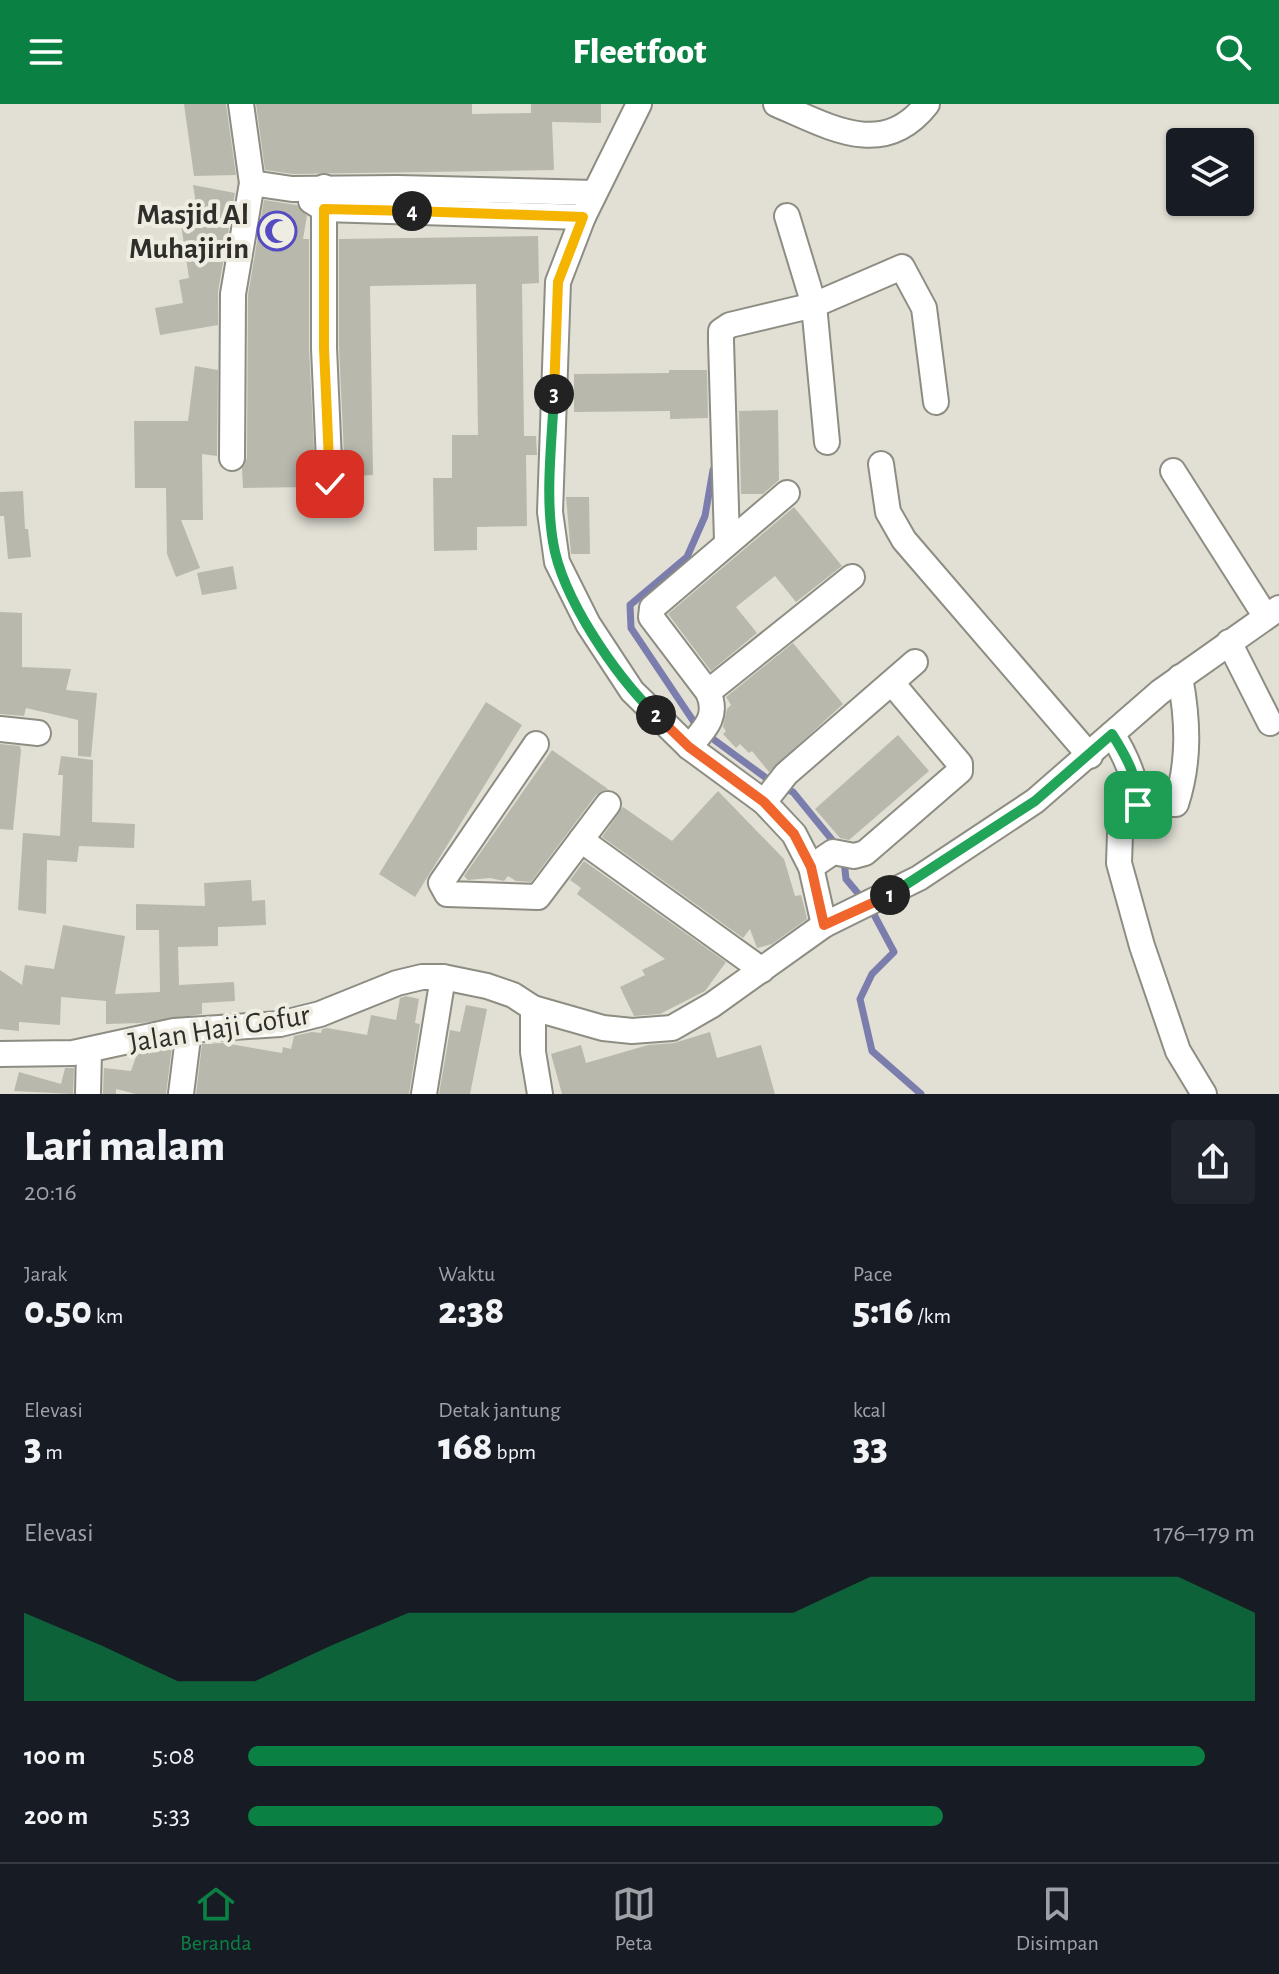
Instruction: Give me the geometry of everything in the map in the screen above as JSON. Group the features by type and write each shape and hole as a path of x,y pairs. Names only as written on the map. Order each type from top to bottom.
{"street":[{"path":"232,458 233,294 252,183 241,104"},
{"path":"639,104 583,217 558,282 550,512 552,540 565,582 608,659 632,691 771,792 811,867 824,925"},
{"path":"776,104 822,113 858,134 888,135 912,120 927,104"},
{"path":"252,183 324,198 594,193"},
{"path":"324,198 324,348 330,484"},
{"path":"398,199 583,217"},
{"path":"787,216 814,305 827,442"},
{"path":"727,541 721,331 730,325 814,305 902,267 924,308 936,402"},
{"path":"881,464 888,512 904,540 1090,756 1180,677 1275,614 1173,471"},
{"path":"697,736 714,706 708,692 651,617 652,608 787,493"},
{"path":"708,692 852,577"},
{"path":"1229,642 1270,723"},
{"path":"771,792 915,662"},
{"path":"1139,804 1174,806 1179,796 1188,729 1180,677"},
{"path":"811,867 844,854 865,853 961,768 892,683"},
{"path":"0,729 38,733"},
{"path":"1112,734 1130,768 1139,804 1120,834 1119,863 1124,891 1178,1051 1204,1094"},
{"path":"536,744 441,883 447,894 538,897 608,804"},
{"name":"Jalan Haji Gofur","path":"0,1054 89,1051 189,1030 295,1021 397,983 422,977 443,977 501,990 533,1008 603,1028 632,1031 672,1028 762,970 824,925 919,878 1035,801 1090,756"},
{"path":"581,840 762,970"},
{"path":"424,1094 443,977"},
{"path":"533,1008 533,1052 540,1094"},
{"path":"181,1094 189,1030"},
{"path":"88,1094 89,1051"}],"building":[{"path":"184,104 226,104 236,175 194,176"},
{"path":"256,104 472,104 472,114 531,113 531,104 601,104 601,123 552,122 554,170 293,174 265,170"},
{"path":"193,185 235,193 218,292 218,325 160,335 155,308 183,303 179,280 189,278 181,224 199,221"},
{"path":"264,200 297,205 307,216 303,239 309,239 309,348 316,487 243,488 242,468 247,458 248,295"},
{"path":"538,236 539,283 522,284 524,436 536,436 537,455 526,455 527,526 477,527 477,550 434,551 433,478 452,478 452,435 478,435 476,284 370,286 373,475 345,476 339,348 339,239"},
{"path":"195,366 218,370 217,456 202,454 203,520 181,520 200,568 176,577 167,554 166,488 135,488 134,421 188,421"},
{"path":"669,370 707,370 708,418 670,419 670,411 574,412 574,374 669,373"},
{"path":"778,410 779,480 763,494 741,494 739,411"},
{"path":"23,491 25,529 28,529 31,557 8,559 4,516 0,516 0,492"},
{"path":"566,497 589,497 590,554 571,554"},
{"path":"794,507 842,566 796,602 775,576 736,607 757,633 711,671 668,614"},
{"path":"233,566 237,589 202,595 197,573"},
{"path":"0,612 22,613 22,667 71,669 66,690 97,693 91,757 78,756 78,720 26,708 24,716 0,714"},
{"path":"793,643 843,704 769,772 752,751 749,753 740,744 736,748 723,734 726,731 723,727 727,709 731,705 726,697"},
{"path":"486,702 522,725 415,897 379,874"},
{"path":"898,735 929,771 849,840 840,838 815,809"},
{"path":"0,744 20,746 21,751 13,830 0,829"},
{"path":"552,750 608,789 596,795 531,882 516,881 508,876 504,881 490,878 468,880 464,876"},
{"path":"61,756 93,760 92,822 135,824 134,848 79,846 77,862 47,860 46,914 18,910 23,833 60,836 63,775 58,775"},
{"path":"718,791 784,859 795,896 801,895 807,919 772,944 757,948 750,929 743,938 602,837 623,807 672,841"},
{"path":"584,861 726,962 705,991 660,1014 634,1016 620,987 645,975 642,970 665,959 577,894 581,888 570,880"},
{"path":"251,880 252,901 265,900 266,925 218,927 218,946 178,947 179,985 234,982 235,1001 202,1003 202,1014 141,1023 106,1024 106,1001 61,997 60,1025 19,1022 19,1031 0,1029 0,970 22,985 25,965 54,969 63,925 125,936 115,994 160,992 159,930 136,930 136,904 205,906 204,883"},
{"path":"400,998 419,999 415,1023 420,1024 409,1094 196,1094 202,1044 224,1043 282,1053 283,1047 291,1049 294,1036 321,1033 322,1029 367,1035 371,1015 396,1020"},
{"path":"466,1005 487,1009 470,1094 439,1094 450,1030 460,1032"},
{"path":"710,1032 717,1058 761,1045 775,1094 562,1094 551,1054 581,1045 586,1063 648,1045 674,1043"},
{"path":"172,1047 166,1094 136,1094 116,1089 116,1094 103,1094 104,1068 131,1071 137,1054"},
{"path":"65,1068 74,1068 73,1094 14,1091 19,1072 61,1084"}],"waterway":[{"path":"713,470 705,516 687,557 630,605 631,628 698,728 773,783 793,792 837,846"},
{"path":"844,861 846,879 871,909 894,952 872,974 860,999 872,1051 921,1094"}],"place":[{"name":"Masjid Al Muhajirin","path":"277,231"}],"route":[{"path":"330,484 324,348 324,209 583,217 558,282 550,512 557,562 608,659 632,691 689,747 764,802 794,834 811,867 824,925 919,878 1035,801 1112,734 1125,754 1136,782 1138,805"}]}
